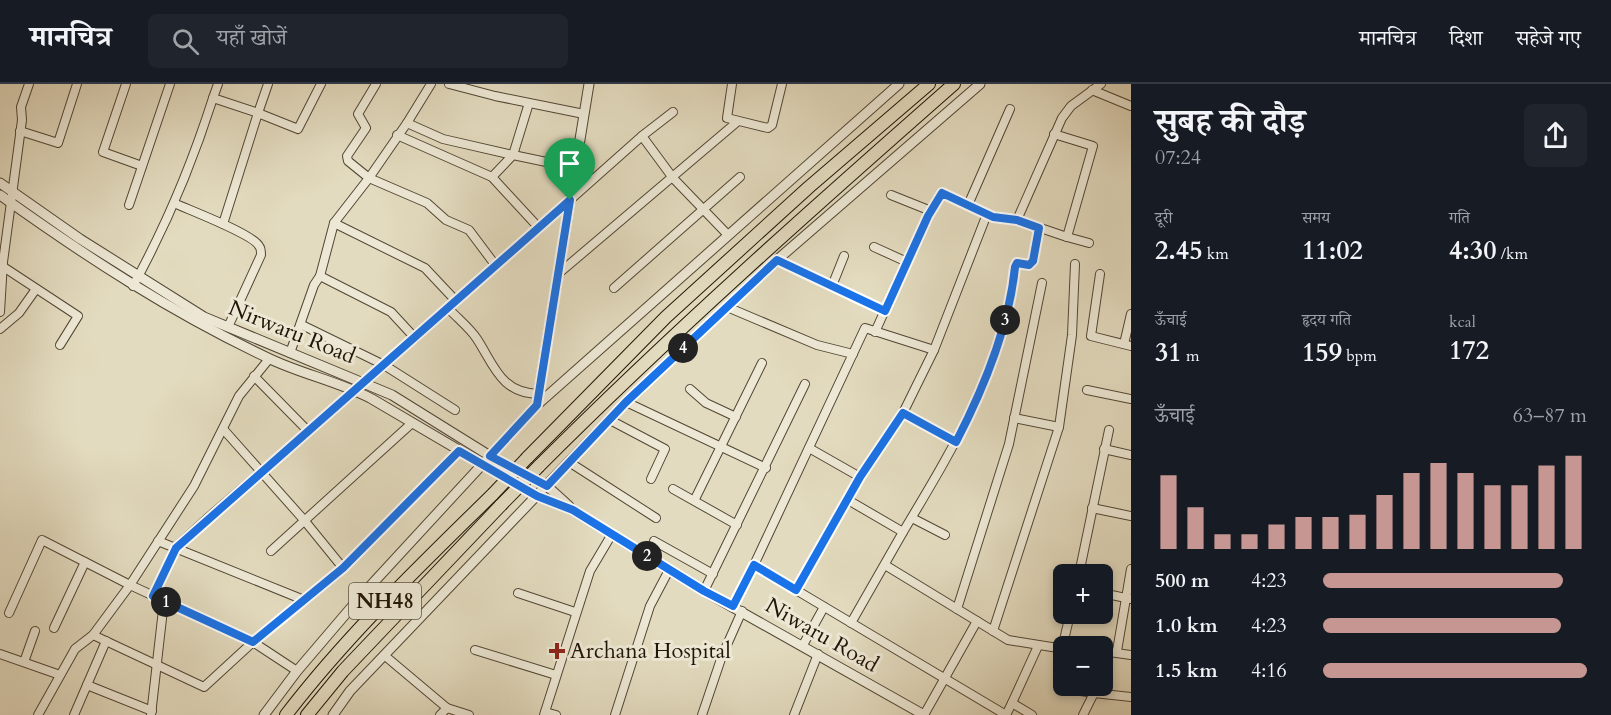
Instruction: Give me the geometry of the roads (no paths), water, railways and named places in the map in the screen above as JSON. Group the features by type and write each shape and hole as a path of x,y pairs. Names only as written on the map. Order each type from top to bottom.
{"highway":[{"name":"NH48","path":"286,715 315,677 367,620 666,317 809,187 929,84"},
{"name":"NH48","path":"307,715 343,670 539,466 634,372 760,255 954,84"}],"street":[{"path":"0,312 2,263 12,204 21,107 29,84"},
{"path":"20,131 58,143 77,84"},
{"path":"126,84 103,152 142,166"},
{"path":"129,205 170,84"},
{"path":"133,286 174,204 195,155 218,84"},
{"path":"224,224 268,84"},
{"path":"213,98 298,129 321,84"},
{"path":"376,84 358,114 366,128 347,156 348,161 369,178 427,203 446,220 469,230 496,266"},
{"path":"290,353 302,325 314,285 320,276 334,223 369,178 431,84"},
{"path":"448,84 584,114"},
{"path":"537,405 589,84"},
{"path":"732,84 726,118 771,127 782,84"},
{"path":"264,715 297,670 537,405 899,84"},
{"path":"333,715 350,691 626,402 777,260 980,84"},
{"path":"1017,220 1054,134 1071,106 1101,84"},
{"path":"1092,90 1131,106"},
{"path":"492,177 513,155 530,103"},
{"path":"968,205 1010,109"},
{"path":"153,596 176,548 642,136 673,112"},
{"path":"558,274 671,175 737,122"},
{"path":"407,123 443,139 575,168"},
{"path":"1054,134 1093,146 1067,237"},
{"path":"397,135 492,177 540,228"},
{"path":"642,136 671,175 728,235"},
{"path":"614,288 740,177"},
{"name":"Nirwaru Road","path":"0,183 138,277 204,317 392,395 490,456 547,486 573,510"},
{"path":"875,332 942,193 987,214 1017,220 1089,243"},
{"name":"Nirwaru Road","path":"0,195 133,286 195,323 269,359 355,390 482,464"},
{"path":"891,195 931,212"},
{"path":"174,204 224,224 254,240 261,248 261,255 228,327"},
{"path":"796,590 860,477 903,413 934,350 987,214"},
{"path":"334,223 425,268 456,301"},
{"path":"851,623 972,412 1004,326 1015,267 1017,263 1029,265 1033,261 1039,228"},
{"path":"874,248 907,262"},
{"path":"832,286 844,256"},
{"path":"777,260 885,311"},
{"path":"2,263 36,289 78,316 60,345"},
{"path":"993,631 1059,427 1072,335 1075,264"},
{"path":"1100,274 1091,336 1127,345 1131,314"},
{"path":"320,276 391,312 415,338"},
{"path":"957,609 1009,444 1042,283"},
{"path":"0,328 19,313 36,289"},
{"path":"727,307 817,345 853,354"},
{"path":"448,308 476,337 504,382 522,394 539,394"},
{"path":"302,325 384,365 455,410"},
{"path":"702,715 737,608 754,565 865,328 934,350"},
{"path":"38,715 75,649 93,636 159,541 194,486 239,396 269,359"},
{"path":"695,499 762,363"},
{"path":"254,376 308,431"},
{"path":"704,591 805,384"},
{"path":"690,389 706,403 736,417"},
{"path":"1087,390 1131,399"},
{"path":"626,402 766,468"},
{"path":"903,413 956,442"},
{"path":"1014,418 1059,427"},
{"path":"610,420 665,449 651,479"},
{"path":"271,550 412,423"},
{"path":"224,430 304,520 343,568"},
{"path":"1080,564 1109,430"},
{"path":"809,448 860,477"},
{"path":"1104,449 1131,454"},
{"path":"93,636 204,687 253,642 343,568 459,451"},
{"path":"570,462 656,518"},
{"name":"Niwaru Road","path":"482,464 537,496 573,510 704,591 803,645 914,713 924,715"},
{"path":"673,489 695,499 737,525"},
{"path":"848,500 903,532"},
{"path":"1092,508 1131,516"},
{"path":"912,518 945,535"},
{"path":"556,715 544,713 575,612 590,571 612,534"},
{"path":"9,612 42,540 130,585 253,642 297,670"},
{"path":"159,541 304,600"},
{"path":"654,541 713,574"},
{"path":"54,628 85,562"},
{"path":"754,565 1006,715 1038,646"},
{"path":"885,565 1008,640 1053,648"},
{"path":"1117,651 1128,599 1131,569"},
{"path":"615,715 650,606 669,570"},
{"path":"518,593 575,612"},
{"path":"1113,596 1128,599"},
{"path":"87,685 152,713 155,665 164,601"},
{"path":"803,645 824,607"},
{"path":"924,715 976,621"},
{"path":"24,662 35,631"},
{"path":"74,715 106,641"},
{"path":"475,650 556,675"},
{"path":"1113,651 1131,655"},
{"path":"0,654 60,675"},
{"path":"794,715 818,654"},
{"path":"384,655 447,708 469,715"},
{"path":"1113,695 1131,697"},
{"path":"1083,715 1092,696"},
{"path":"1012,703 1032,715"},
{"path":"440,715 447,708"}],"place":[{"name":"Archana Hospital","path":"557,651"}]}
